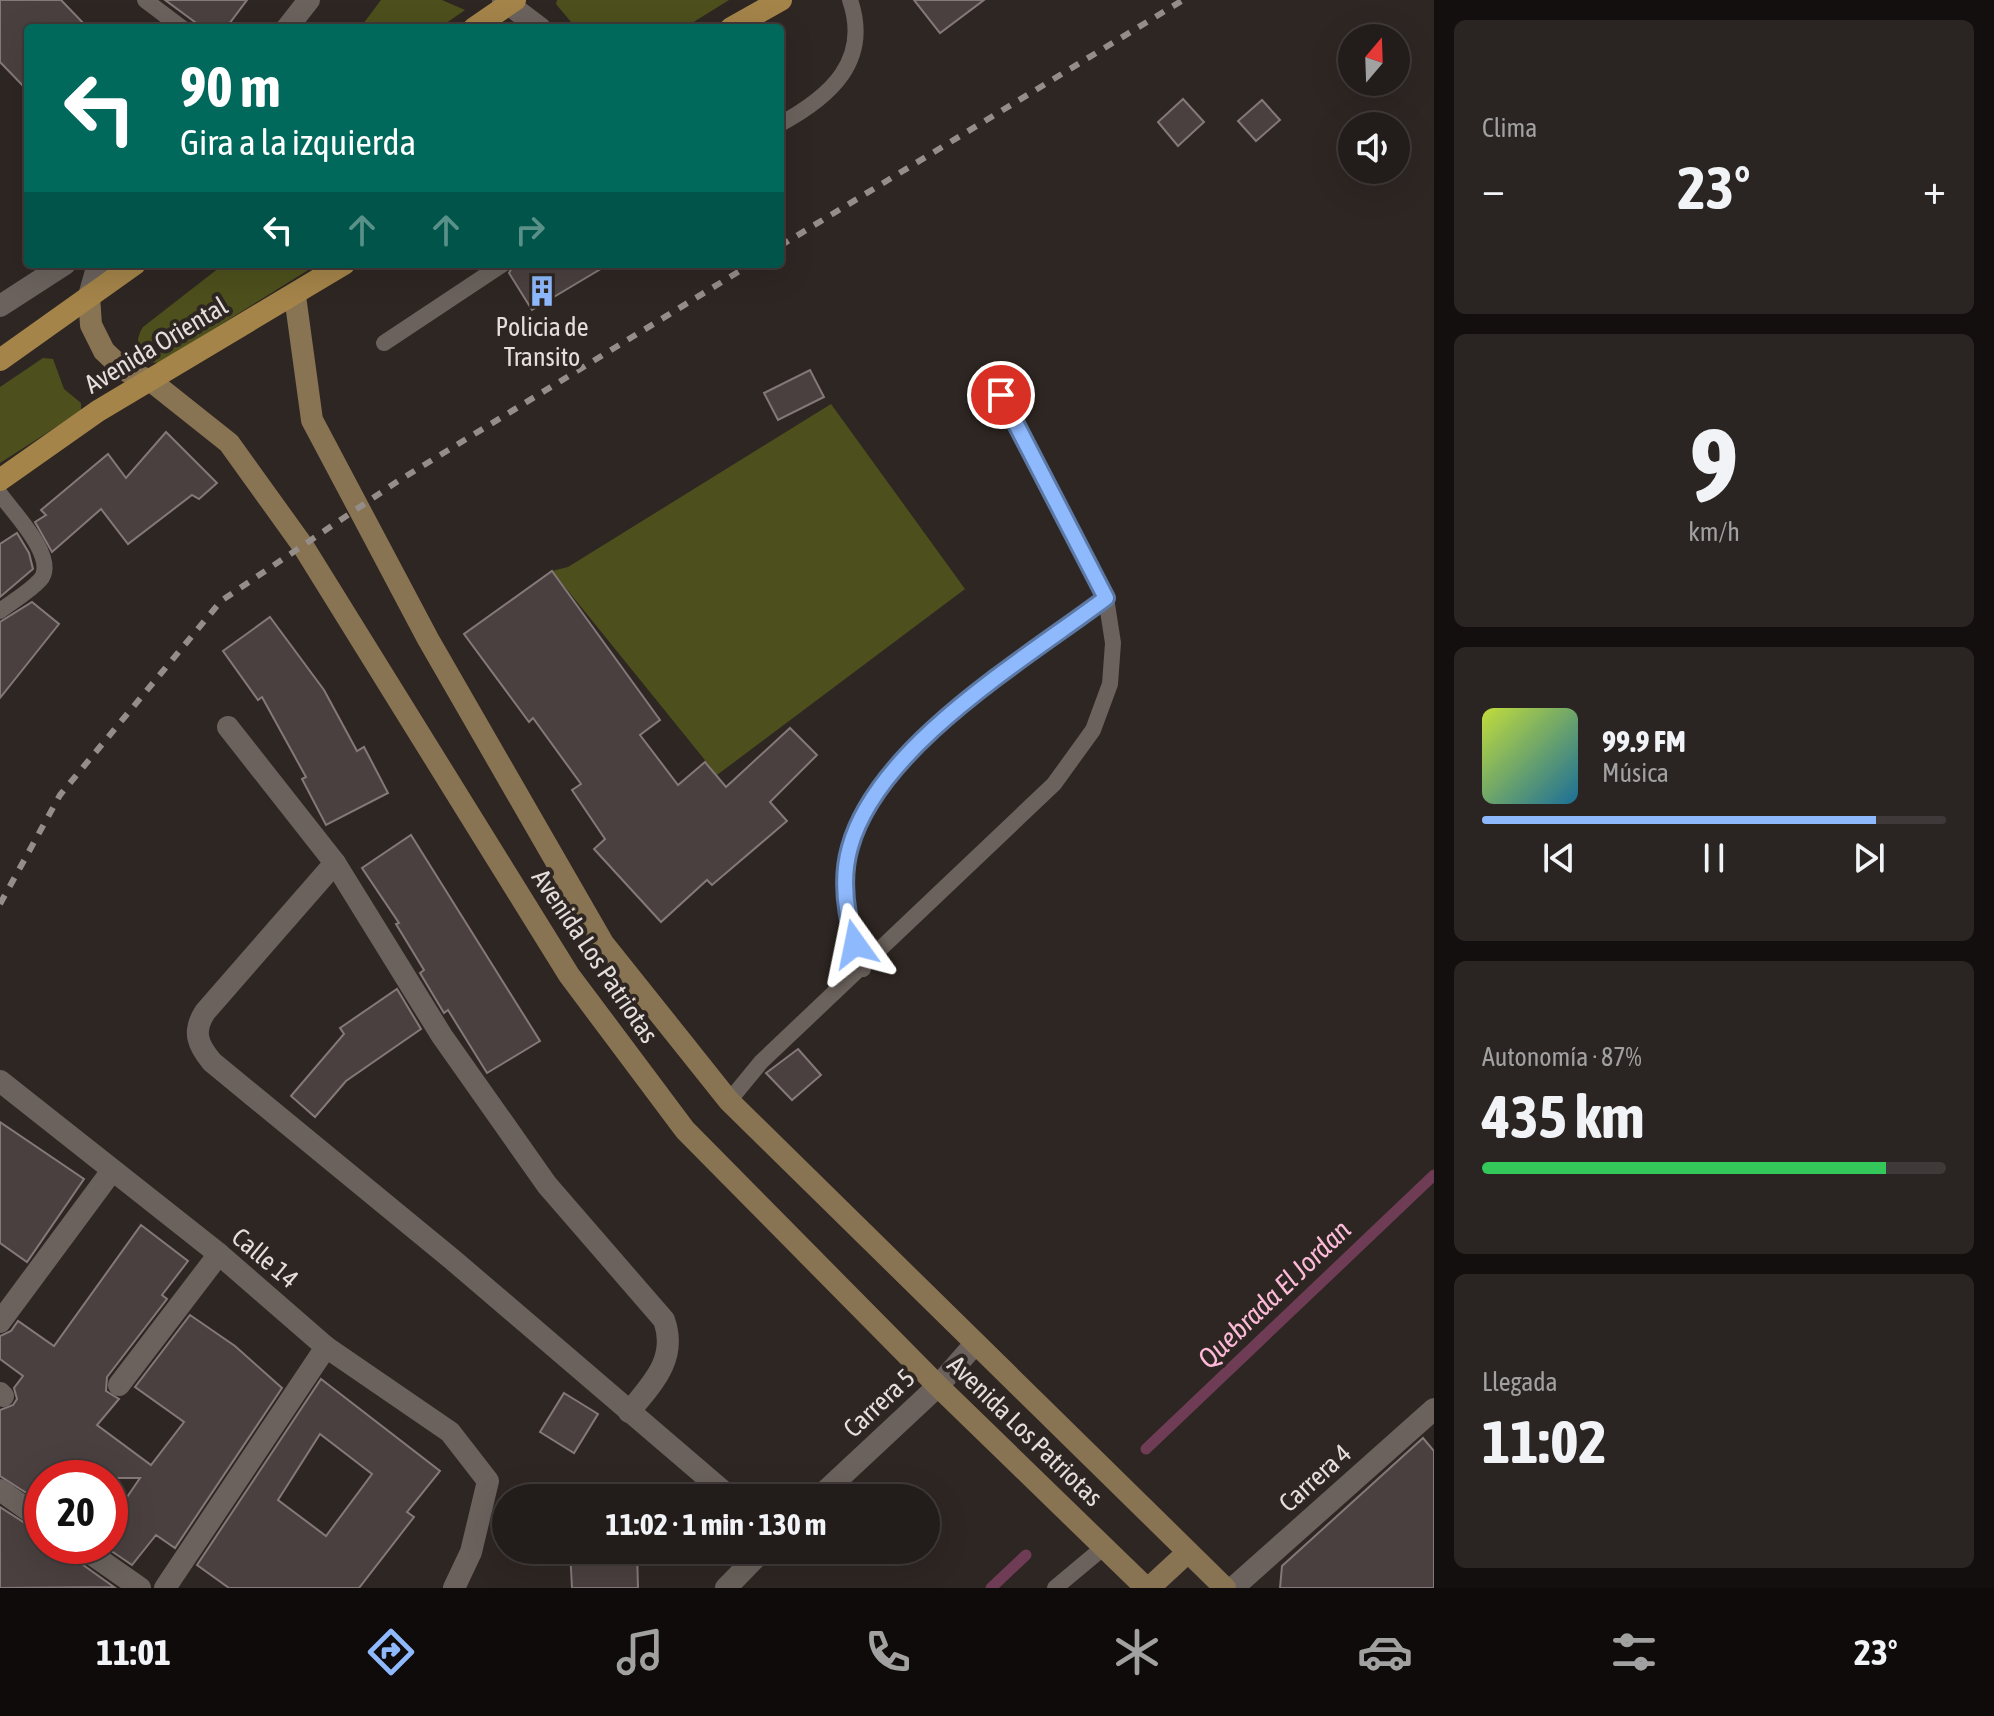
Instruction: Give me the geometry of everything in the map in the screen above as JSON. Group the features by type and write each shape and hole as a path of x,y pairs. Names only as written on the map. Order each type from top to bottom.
{"main road":[{"path":"738,24 781,0"},
{"path":"479,24 509,2"},
{"path":"0,360 129,268"},
{"name":"Avenida Oriental","path":"0,480 98,411 338,268"},
{"name":"Avenida Los Patriotas","path":"89,296 91,325 104,351 124,370 151,381 229,443 248,468 303,546 569,975 685,1130 938,1386 1148,1588"},
{"name":"Avenida Los Patriotas","path":"295,296 312,420 428,639 603,943 729,1101 974,1345 1225,1588"},
{"path":"1148,1588 1188,1552"}],"street":[{"path":"290,24 309,0"},
{"path":"509,2 535,24"},
{"path":"0,306 59,268"},
{"path":"89,296 97,268"},
{"path":"228,727 335,863 442,1036 547,1185 664,1320 670,1337 667,1358 659,1375 629,1412"},
{"path":"335,863 205,1012 198,1023 201,1048 212,1062 453,1260 714,1484"},
{"name":"Calle 14","path":"0,1081 111,1172 219,1254 326,1347 450,1432 488,1481 471,1552 454,1588"},
{"path":"0,1322 111,1172"},
{"path":"119,1385 219,1254"},
{"name":"Carrera 5","path":"833,1484 938,1386 974,1345"},
{"path":"165,1588 326,1347"},
{"name":"Carrera 4","path":"1233,1588 1433,1411"},
{"path":"0,1490 24,1507"},
{"path":"106,1564 140,1588"},
{"path":"726,1588 749,1564"}],"lane":[{"path":"145,0 177,24"},
{"path":"784,122 799,114 834,84 850,63 857,30 850,0"},
{"path":"384,343 497,268"},
{"path":"729,1101 761,1062 863,969 1054,784 1093,730 1110,684 1113,643 1106,598 1001,395"},
{"path":"0,494 7,518 43,553 47,567 41,579 0,611"},
{"path":"863,969 847,919 846,886 847,855 860,819 894,769 942,721 1106,598"},
{"path":"1055,1588 1104,1547"}],"green space":[{"path":"381,0 442,0 465,10 445,24 363,24"},
{"path":"557,0 729,0 690,24 573,24 556,4"},
{"path":"219,268 312,268 159,363 146,362 141,353 138,345 143,327"},
{"path":"43,358 53,359 64,389 81,403 81,411 0,463 0,387"},
{"path":"831,404 965,589 717,775 552,571 568,567"}],"building":[{"path":"0,0 61,0 84,24 24,24 24,87 0,62"},
{"path":"165,0 247,0 229,24 198,24"},
{"path":"914,0 984,0 940,33"},
{"path":"1183,99 1204,122 1178,146 1158,122"},
{"path":"1262,100 1280,120 1256,141 1238,121"},
{"name":"Policia de Transito","path":"512,268 602,268 532,310 509,273"},
{"path":"810,370 824,397 778,420 764,393"},
{"path":"166,432 217,483 199,499 192,495 128,544 101,509 52,552 35,522 46,515 41,510 108,454 126,478"},
{"path":"17,533 29,553 33,569 0,597 0,544"},
{"path":"552,571 660,720 640,735 678,785 705,762 726,787 790,728 817,755 770,802 787,821 712,885 707,880 661,922 594,849 605,839 572,790 581,784 533,718 529,722 464,634"},
{"path":"32,602 59,624 0,698 0,622"},
{"path":"270,617 324,690 357,751 364,747 388,793 326,825 302,779 306,777 262,697 258,700 223,651"},
{"path":"411,835 540,1041 487,1073 448,1010 444,1013 420,973 424,970 396,924 399,923 362,868"},
{"path":"397,989 421,1029 346,1081 315,1117 291,1096 344,1034 340,1028"},
{"path":"798,1049 821,1075 792,1100 766,1073"},
{"path":"0,1122 84,1179 27,1262 0,1243"},
{"path":"141,1225 188,1261 162,1295 167,1299 107,1377 106,1391 119,1399 97,1425 151,1465 184,1422 135,1387 190,1315 235,1346 282,1388 175,1548 156,1535 132,1565 128,1562 128,1496 140,1478 128,1478 128,1460 24,1460 24,1491 0,1476 0,1410 13,1405 17,1399 14,1388 23,1376 0,1359 0,1336 11,1331 18,1321 54,1346"},
{"path":"321,1379 440,1471 407,1512 414,1517 359,1588 229,1588 197,1565","holes":["320,1434 372,1474 326,1536 278,1500"]},
{"path":"564,1393 598,1414 574,1453 540,1432"},
{"path":"1423,1438 1434,1451 1434,1588 1280,1588 1282,1566"},
{"path":"0,1507 24,1522 24,1564 82,1564 114,1587 0,1588"},
{"path":"571,1564 637,1564 638,1588 572,1588"}],"waterway":[{"name":"Quebrada El Jordan","path":"1146,1449 1434,1175"},
{"name":"Quebrada El Jordan","path":"991,1588 1026,1555"}],"railway":[{"path":"784,244 1183,0"},
{"path":"0,904 60,795 221,601 398,481 744,268"}],"place":[{"name":"Policia de Transito","path":"542,291"}],"route":[{"path":"855,944 847,919 847,855 860,819 894,769 942,721 1106,598 1001,395"}]}
